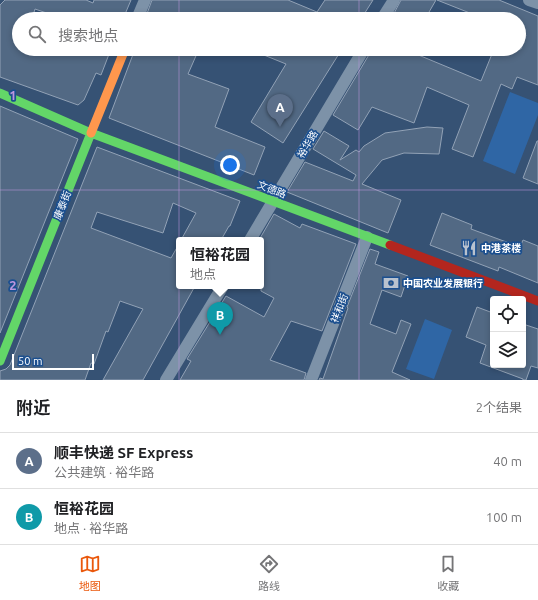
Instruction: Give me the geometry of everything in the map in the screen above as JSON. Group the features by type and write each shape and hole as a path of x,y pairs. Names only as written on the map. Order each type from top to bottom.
{"street":[{"path":"140,12 144,0"},
{"path":"386,12 394,0"},
{"path":"529,0 538,3"},
{"name":"康泰街","path":"0,361 122,56"},
{"name":"裕华路","path":"252,237 360,56"},
{"name":"文德路","path":"0,93 91,133 538,301"},
{"name":"祥和街","path":"311,380 367,237"},
{"path":"166,380 221,289"}],"shaded area":[{"path":"510,92 538,103 538,115 515,174 483,161"},
{"path":"425,319 452,330 434,379 406,369"}],"building":[{"path":"5,0 86,0 93,3 94,0 131,0 126,12 44,12 35,9 34,12 12,12 12,56 108,56 101,75 96,73 84,100 78,105 0,77 0,5"},
{"path":"152,0 288,0 317,12 148,12"},
{"path":"325,0 373,0 365,12 317,12"},
{"path":"401,0 436,0 429,12 395,12"},
{"path":"437,0 499,0 538,16 538,85 517,77 512,89 501,84 473,157 452,149 469,105 427,87 414,123 372,107 358,130 333,115 368,56 421,56 481,81 491,56 526,56 526,12 467,12"},
{"path":"132,56 196,56 188,74 229,89 215,127 265,147 254,175 109,118"},
{"path":"266,56 338,56 283,143 251,122 286,64"},
{"path":"0,106 78,139 0,333"},
{"path":"427,127 443,128 439,154 404,153 382,160 362,184 401,200 388,233 287,192 305,162 353,181 356,175 313,149 324,131 349,146 340,160 356,150 359,152 364,146 385,133"},
{"path":"538,141 538,184 523,178"},
{"path":"97,147 240,201 230,226 223,237 183,237 196,213 173,203 163,233 97,212 91,228 171,258 176,249 176,289 193,289 143,380 103,380 143,309 120,301 108,332 106,331 94,364 91,363 85,380 0,380 0,371 6,369 10,365"},
{"path":"442,213 472,225 471,229 520,247 523,240 538,246 538,283 499,267 498,271 430,245"},
{"path":"274,214 300,228 302,224 356,244 322,331 291,321 270,360 306,373 304,380 180,380 191,361 187,359 226,296 264,317 274,298 261,291 261,289 264,289 264,237 261,237"},
{"path":"370,249 379,252 375,264 408,276 401,297 382,290 370,324 396,334 401,320 411,324 392,372 410,380 319,380 320,378 323,379 348,308 347,307"},
{"path":"477,307 490,312 490,367 480,363 486,345 466,337"},
{"path":"526,325 538,329 538,368 531,366 526,380 493,368 526,368"}],"traffic: fast":[{"path":"0,93 91,133 390,245"},
{"path":"0,361 91,133"}],"traffic: slow":[{"path":"91,133 122,56"}],"traffic: jam":[{"path":"390,245 538,301"}],"place":[{"name":"顺丰快递 SF Express","path":"280,127"},
{"name":"中港茶楼","path":"469,248"},
{"name":"中国农业发展银行","path":"391,283"},
{"name":"恒裕花园","path":"220,335"}]}
